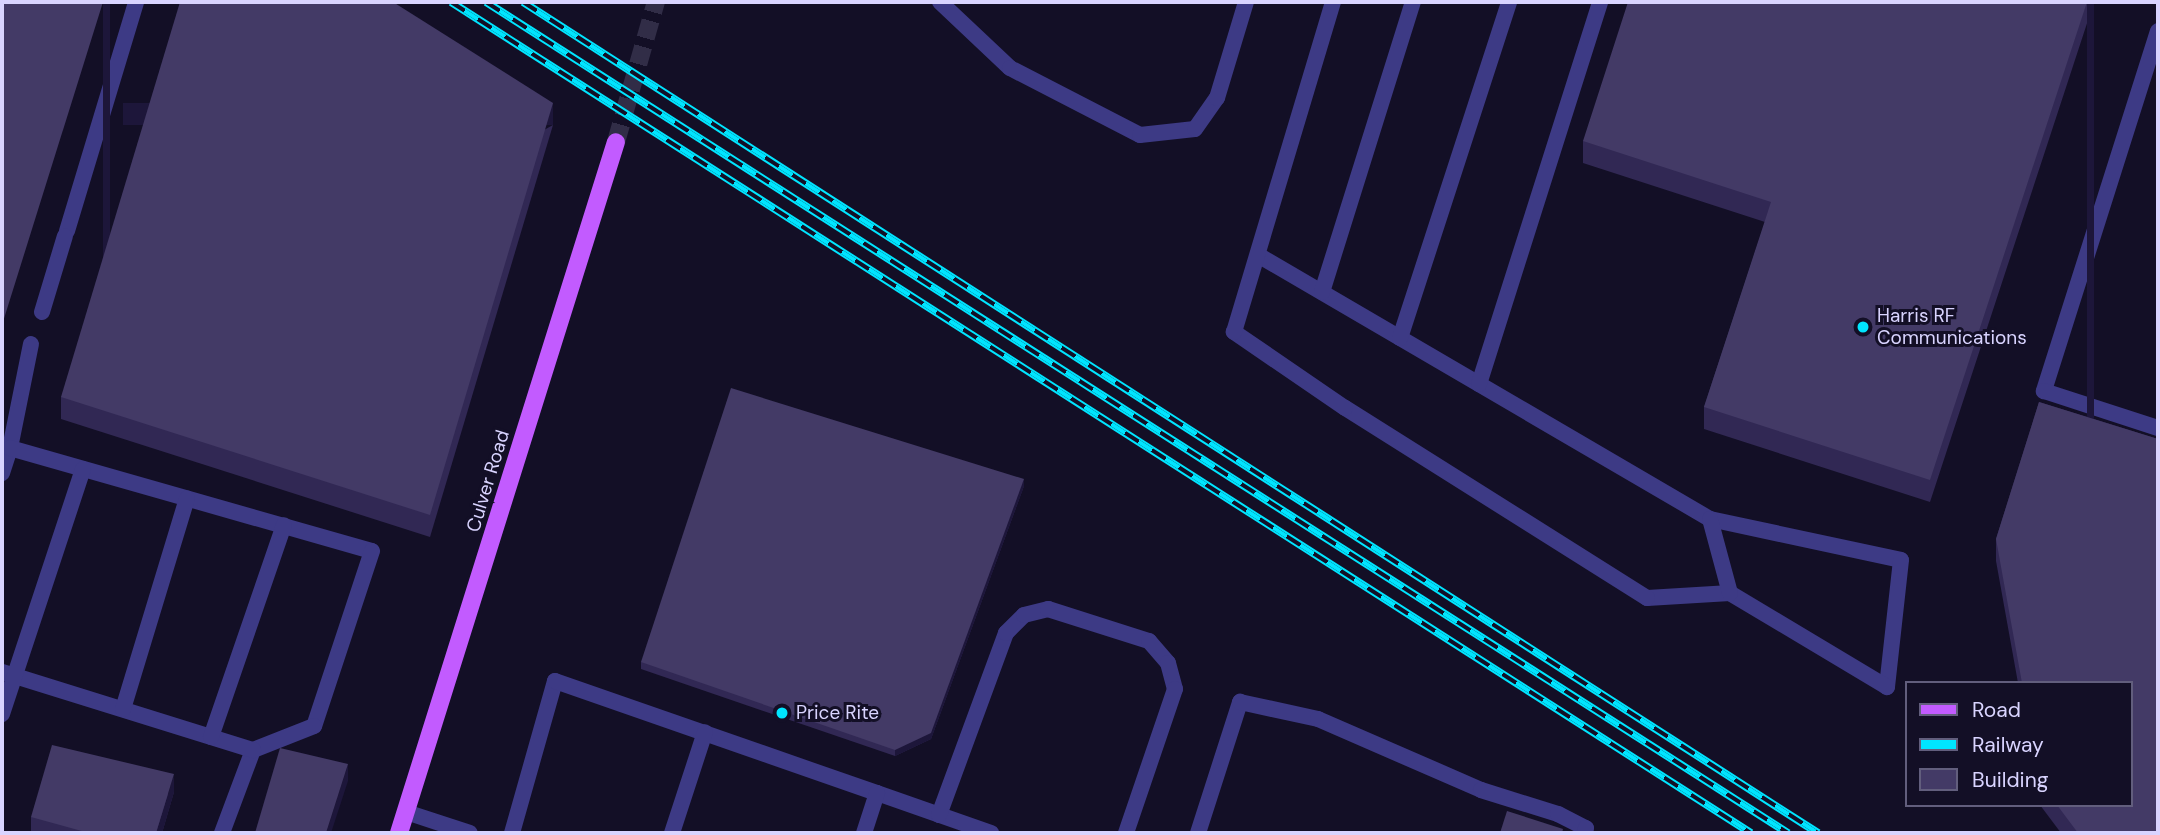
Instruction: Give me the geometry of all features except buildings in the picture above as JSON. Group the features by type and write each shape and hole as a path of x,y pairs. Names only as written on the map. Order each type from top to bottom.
{"main road":[{"name":"Culver Road","path":"399,833 616,142"}],"lane":[{"path":"42,312 136,2"},
{"path":"940,2 1010,68 1140,135 1195,129 1217,98 1246,2"},
{"path":"1258,255 1710,519 1901,560 1887,687 1730,593 1647,598 1345,408 1234,332 1333,2"},
{"path":"1322,292 1413,2"},
{"path":"1400,338 1509,2"},
{"path":"1479,384 1600,2"},
{"path":"2158,32 2043,391 2158,428"},
{"path":"2,473 10,448 31,344"},
{"path":"8,674 253,750 314,726 372,551 10,448"},
{"path":"2,715 8,674 83,469"},
{"path":"123,709 187,498"},
{"path":"1710,519 1730,593"},
{"path":"211,737 284,525"},
{"path":"939,815 1006,633 1024,615 1048,609 1149,641 1168,663 1175,689 1126,833"},
{"path":"512,833 555,681 991,833"},
{"path":"1198,833 1240,702 1318,719 1481,789 1558,814 1586,828 1585,833"},
{"path":"672,833 705,732"},
{"path":"222,833 253,750"},
{"path":"864,833 877,793"},
{"path":"406,812 470,833"}],"tunnel":[{"path":"616,142 656,2"}],"railway":[{"path":"451,2 1751,833"},
{"path":"486,2 1788,833"},
{"path":"523,2 1818,833"}],"place":[{"name":"Harris RF Communications","path":"1863,327"},
{"name":"Price Rite","path":"782,713"}]}
